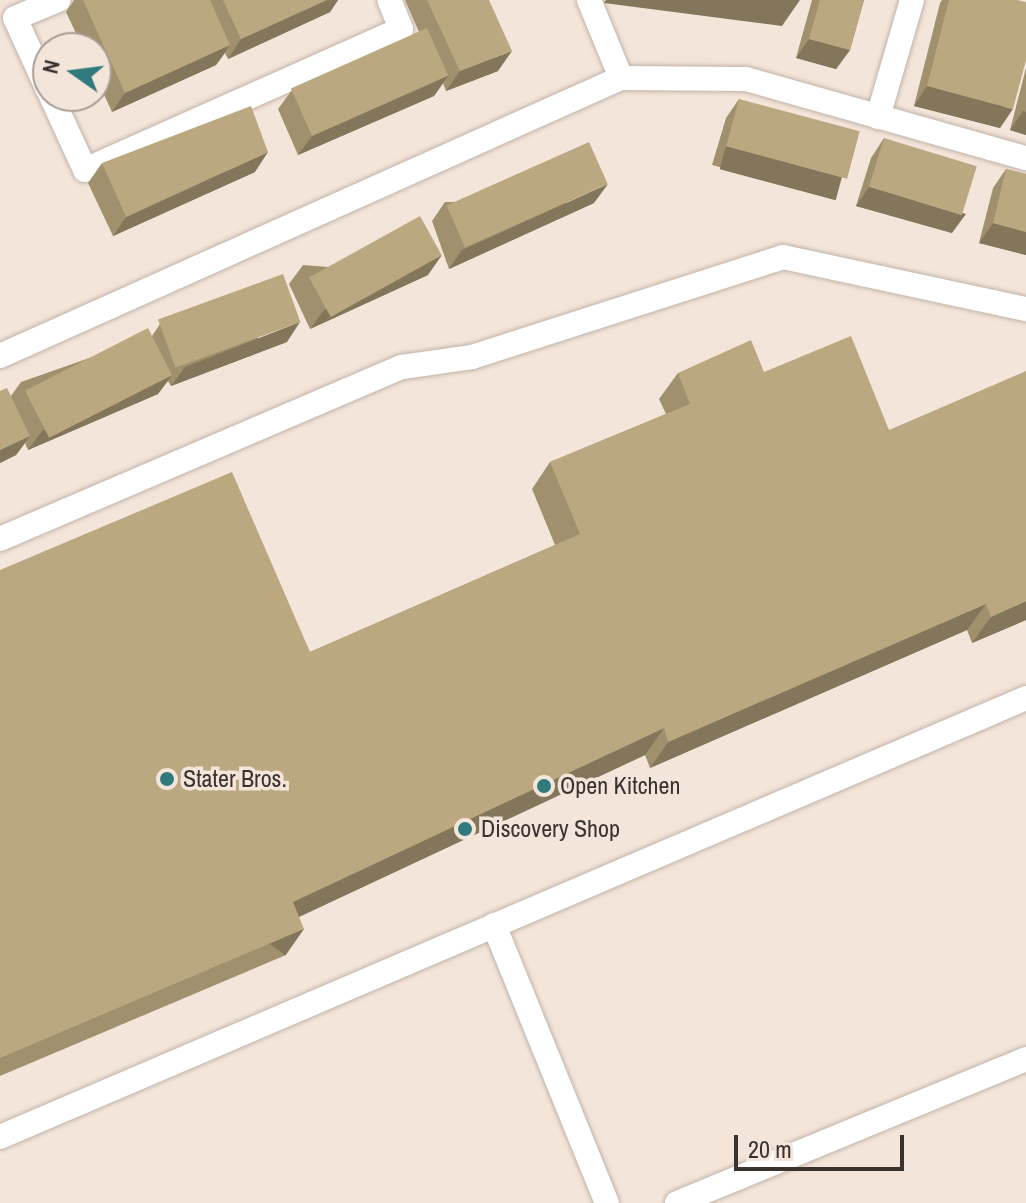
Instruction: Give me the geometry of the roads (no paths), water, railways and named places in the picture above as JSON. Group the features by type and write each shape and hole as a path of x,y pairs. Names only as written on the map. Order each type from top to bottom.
{"lane":[{"path":"32,55 15,18 58,0"},
{"path":"58,112 85,170 401,29 389,0"},
{"path":"589,0 621,78"},
{"path":"878,117 912,0"},
{"path":"0,356 621,78 746,79 1026,158"},
{"path":"0,539 402,367 472,357 783,257 1026,309"},
{"path":"0,1137 1026,698"},
{"path":"494,925 607,1203"},
{"path":"677,1203 1026,1059"}],"place":[{"name":"Stater Bros.","path":"167,779"},
{"name":"Open Kitchen","path":"544,786"},
{"name":"Discovery Shop","path":"465,829"}]}
